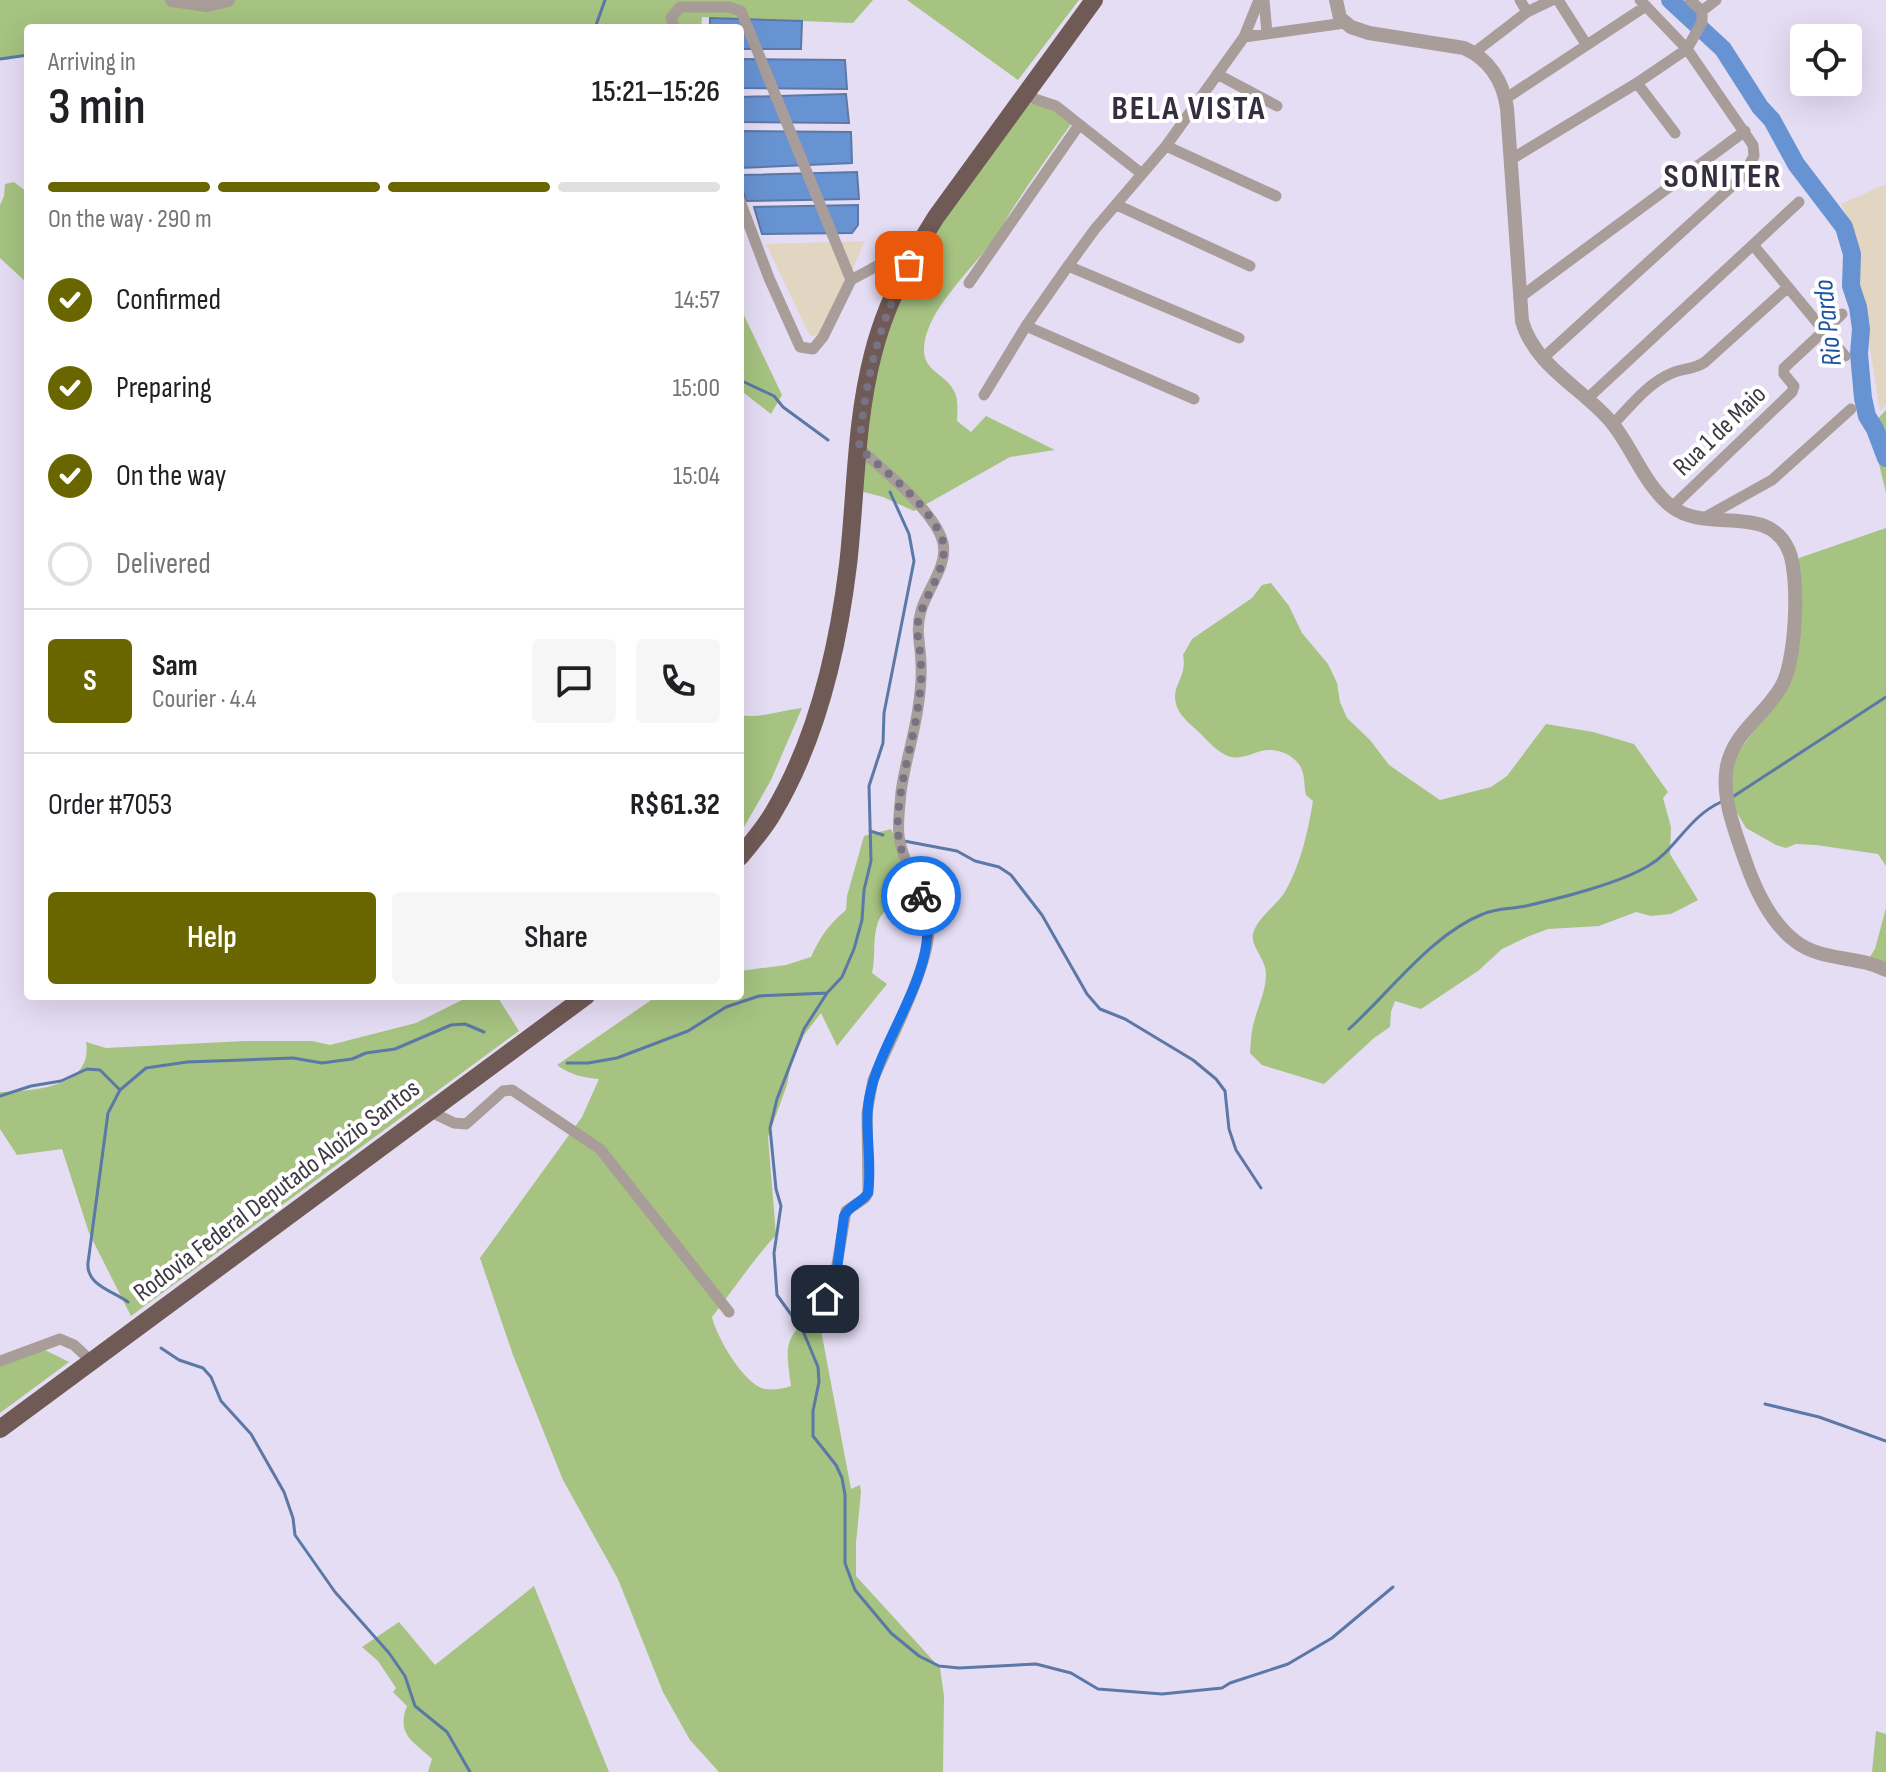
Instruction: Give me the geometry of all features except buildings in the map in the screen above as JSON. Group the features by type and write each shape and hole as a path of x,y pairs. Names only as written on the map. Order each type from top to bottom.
{"highway":[{"path":"744,852 772,815 802,755 824,692 848,568 865,393 873,354 893,298 920,243 1023,95 1094,0"},
{"name":"Rodovia Federal Deputado Aloízio Santos","path":"0,1429 581,1000"}],"street":[{"path":"172,0 207,5 228,0"},
{"path":"1262,0 1267,33"},
{"path":"984,395 1026,326 1068,266 1095,229 1166,146 1244,37 1262,0"},
{"path":"1336,0 1338,13 1345,23"},
{"path":"1520,0 1527,12"},
{"path":"1475,52 1527,12 1555,0 1586,44"},
{"path":"1690,0 1702,16"},
{"path":"1510,160 1687,49 1702,16 1716,0"},
{"path":"1505,99 1643,3 1687,49 1753,145 1754,156 1743,176 1542,359"},
{"path":"673,24 671,18 680,7 729,7 741,11 851,280"},
{"path":"1244,37 1345,23 1369,33 1453,45 1475,52 1496,75 1505,99 1519,298 1525,333 1531,345 1542,359 1613,424 1652,485 1672,507 1702,519 1765,524 1783,539 1793,566 1793,646 1788,674 1773,700 1736,743 1726,770 1729,806 1749,871 1762,901 1793,940 1812,953 1886,970"},
{"path":"1217,74 1277,106"},
{"path":"1637,83 1675,133"},
{"path":"1023,95 1056,106 1142,174"},
{"path":"969,283 1079,125"},
{"path":"1519,298 1745,131"},
{"path":"1166,146 1276,196"},
{"path":"1588,398 1799,202"},
{"path":"1117,205 1250,266"},
{"path":"744,212 800,347 813,349 823,337 851,280 920,243"},
{"path":"1754,246 1845,356"},
{"path":"1068,266 1239,338"},
{"path":"1613,424 1661,379 1675,371 1698,367 1705,362 1787,288"},
{"path":"1824,331 1842,314"},
{"path":"1026,326 1194,399"},
{"name":"Rua 1 de Maio","path":"1672,507 1792,392 1793,384 1784,374 1784,368 1824,331"},
{"path":"1702,519 1772,480 1851,409"},
{"path":"809,1315 833,1288 846,1211 868,1193 869,1096 914,984 929,932 926,908 903,853 899,833 902,790 918,708 921,665 917,627 944,547 928,516 893,477 859,448"},
{"path":"429,1111 454,1123 466,1124 498,1095 512,1090 583,1135 611,1161 729,1312"},
{"path":"0,1361 60,1339 74,1345 91,1361"}],"shaded area":[{"path":"1886,184 1886,405 1880,411 1850,224 1841,204"},
{"path":"865,241 824,334 810,336 766,244"}],"green space":[{"path":"0,0 873,0 853,23 702,17 701,24 24,24 24,55 0,60"},
{"path":"907,0 1079,0 1018,80"},
{"path":"1025,103 1050,109 1071,124 996,236 942,304 927,333 924,348 927,362 954,391 957,421 971,432 986,416 1055,450 1010,457 914,511 883,497 852,489 890,309 939,220"},
{"path":"14,182 24,190 24,280 0,258 0,205 5,184"},
{"path":"744,315 782,395 771,414 744,393"},
{"path":"1886,410 1886,493 1870,427"},
{"path":"1886,528 1886,866 1878,854 1816,845 1796,844 1786,848 1776,845 1746,828 1726,794 1737,754 1789,683 1799,642 1799,558"},
{"path":"1271,583 1289,606 1302,633 1328,664 1347,718 1370,740 1389,765 1440,800 1491,787 1507,776 1546,724 1593,732 1634,744 1668,792 1663,798 1671,827 1670,854 1698,900 1671,914 1651,916 1636,912 1599,926 1548,929 1502,949 1478,971 1421,1009 1395,1001 1390,1027 1324,1084 1262,1065 1250,1053 1253,1026 1266,974 1253,934 1259,922 1282,896 1296,869 1313,801 1306,795 1302,770 1291,756 1273,750 1238,757 1223,754 1181,715 1175,693 1183,670 1183,655 1192,639 1252,598 1262,585"},
{"path":"802,708 771,780 744,827 744,716"},
{"path":"891,829 907,864 905,891 882,915 876,928 872,973 887,984 837,1046 821,1013 804,1035 791,1063 787,1085 768,1137 776,1235 712,1317 725,1347 748,1379 765,1389 775,1389 791,1386 789,1343 798,1328 817,1309 851,1489 860,1485 856,1576 940,1668 944,1696 943,1772 719,1772 690,1740 663,1692 618,1579 563,1480 513,1355 480,1258 582,1117 599,1079 578,1075 557,1065 651,1000 744,1000 744,970 786,965 811,957 826,931 846,910 864,836"},
{"path":"1886,908 1886,971 1868,960 1875,949"},
{"path":"462,1000 500,1000 519,1031 131,1316 89,1233 62,1149 17,1155 0,1129 0,1092 43,1088 70,1078 80,1069 86,1057 86,1042 106,1048 245,1041 312,1041 330,1045 416,1023"},
{"path":"35,1345 69,1362 0,1413 0,1358"},
{"path":"534,1586 609,1772 428,1772 432,1759 405,1731 407,1706 393,1692 396,1688 378,1661 362,1647 399,1622 435,1665"},
{"path":"1876,1731 1886,1734 1886,1772 1872,1772"}],"water":[{"path":"710,18 802,21 801,49 744,49 744,24 710,24"},
{"path":"744,59 845,60 847,89 744,88"},
{"path":"846,94 849,123 744,122 744,97"},
{"path":"744,131 851,132 852,163 744,168"},
{"path":"857,172 859,199 746,201 744,175"},
{"path":"858,205 858,225 852,233 762,234 754,207"}],"waterway":[{"path":"596,24 605,0"},
{"name":"Rio Pardo","path":"1670,0 1723,49 1760,107 1772,120 1796,164 1844,227 1852,254 1851,286 1861,329 1859,354 1863,398 1867,416 1886,458"},
{"path":"0,59 24,56"},
{"path":"744,382 774,396 783,407 828,440"},
{"path":"890,492 909,534 914,561 884,713 883,743 869,786 871,861 864,890 862,920 842,977 827,993 804,1029 777,1099 770,1128 776,1189 781,1206 774,1253 777,1295 803,1331 818,1367 813,1436 836,1465 842,1478 845,1563 855,1590 891,1633 919,1656 939,1666 959,1668 1036,1664 1071,1673 1098,1689 1162,1694 1222,1688 1288,1664 1332,1638 1393,1587"},
{"path":"1734,796 1886,697"},
{"path":"1349,1029 1429,949 1464,923 1488,912 1572,895 1636,873 1658,859 1700,816 1721,802"},
{"path":"870,831 883,835"},
{"path":"904,841 957,851 975,861 999,867 1011,875 1042,915 1087,994 1100,1009 1125,1019 1193,1060 1216,1079 1225,1091 1229,1129 1236,1150 1261,1188"},
{"path":"567,1063 617,1058 688,1031 726,1007 759,996 827,993"},
{"path":"128,1302 96,1282 91,1277 88,1263 108,1113 120,1090 146,1068 187,1062 293,1058 322,1063 395,1049 451,1025 465,1024 484,1032"},
{"path":"0,1096 61,1081 87,1069 100,1070 119,1089"},
{"path":"161,1348 179,1360 203,1368 211,1377 221,1401 251,1434 284,1492 295,1535 335,1592 389,1653 405,1676 415,1706 447,1732 470,1772"},
{"path":"1765,1404 1819,1417 1886,1441"}],"way so far":[{"path":"909,265 883,320 873,354 859,448 893,477 928,516 944,547 917,627 921,665 918,708 902,790 899,833 900,845 921,896"}],"district":[{"name":"BELA VISTA","path":"1189,108"},
{"name":"SONITER","path":"1723,176"}],"route":[{"path":"825,1299 835,1284 846,1211 868,1193 869,1096 927,945 929,920 921,896"}]}
